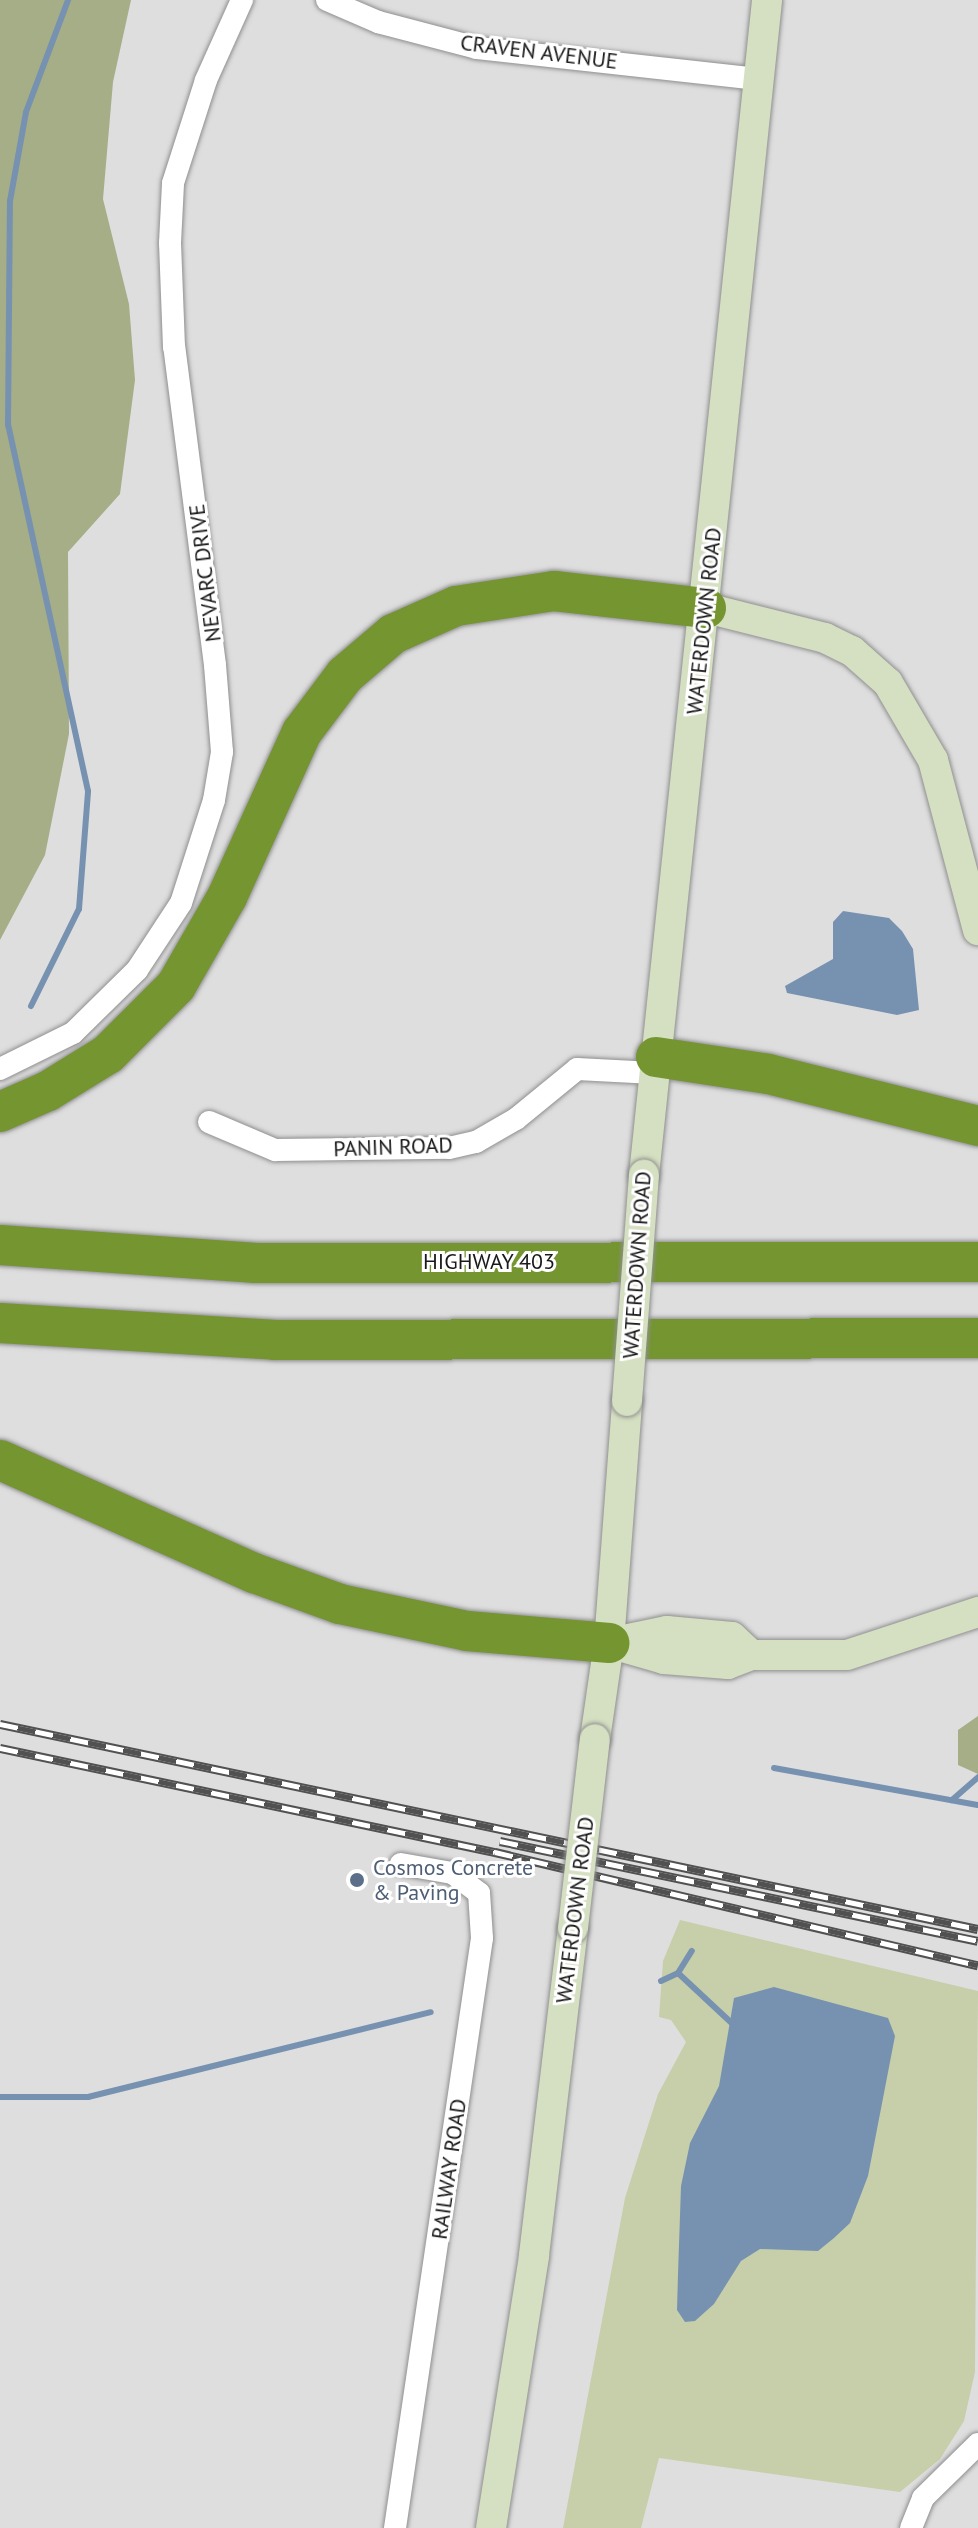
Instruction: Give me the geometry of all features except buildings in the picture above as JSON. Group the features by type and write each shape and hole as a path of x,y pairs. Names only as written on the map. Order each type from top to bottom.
{"highway":[{"path":"0,1112 48,1091 108,1054 176,986 227,897 302,732 345,675 393,634 456,606 554,591 706,608"},
{"path":"655,1065 768,1074 978,1126"},
{"name":"HIGHWAY 403","path":"0,1245 256,1263 978,1262"},
{"path":"0,1323 275,1340 978,1338"},
{"path":"0,1460 254,1573 340,1604 467,1631 609,1643"}],"main road":[{"name":"WATERDOWN ROAD","path":"491,2528 534,2255 609,1643 644,1175 706,608 767,0"},
{"path":"706,608 825,638 862,659 888,683 933,760 978,930"},
{"path":"609,1643 664,1659 728,1664 751,1655 847,1655 978,1612"}],"street":[{"name":"NEVARC DRIVE","path":"0,1069 73,1033 137,970 181,903 214,800 222,752 215,665 174,347 170,243 173,183 206,80 242,0"},
{"name":"CRAVEN AVENUE","path":"327,0 378,22 477,48 758,79"},
{"name":"PANIN ROAD","path":"209,1122 275,1150 449,1148 476,1142 516,1119 577,1069 655,1065"},
{"name":"RAILWAY ROAD","path":"395,2528 482,1938 479,1893 452,1873 401,1864"},
{"path":"911,2528 923,2498 978,2444"},
{"path":"957,2466 978,2476"}],"green space":[{"path":"0,0 131,0 113,82 103,199 129,304 135,380 120,494 68,552 69,734 45,855 0,940"},
{"path":"978,1716 978,1774 958,1765 958,1730"},
{"path":"680,1920 978,1991 975,2372 964,2421 940,2459 900,2492 659,2458 641,2528 563,2528 625,2198 658,2094 686,2042 671,2020 659,2017 663,1961"}],"water":[{"path":"843,911 889,918 902,931 913,949 919,1010 897,1015 787,993 785,986 833,959 833,922"},
{"path":"774,1987 888,2018 895,2036 868,2176 850,2223 818,2251 760,2249 741,2261 714,2304 695,2321 685,2322 677,2310 678,2274 681,2186 690,2143 719,2086 734,1998"}],"waterway":[{"path":"31,1006 79,909 88,791 8,425 10,201 26,112 68,0"},
{"path":"774,1768 978,1805"},
{"path":"952,1800 978,1777"},
{"path":"661,1981 678,1973 692,1951"},
{"path":"678,1973 737,2028"},
{"path":"0,2097 88,2097 431,2012"}],"railway":[{"path":"0,1724 978,1929"},
{"path":"0,1748 495,1852 978,1965"},
{"path":"500,1841 978,1941"}],"place":[{"name":"Cosmos Concrete & Paving","path":"357,1880"}]}
